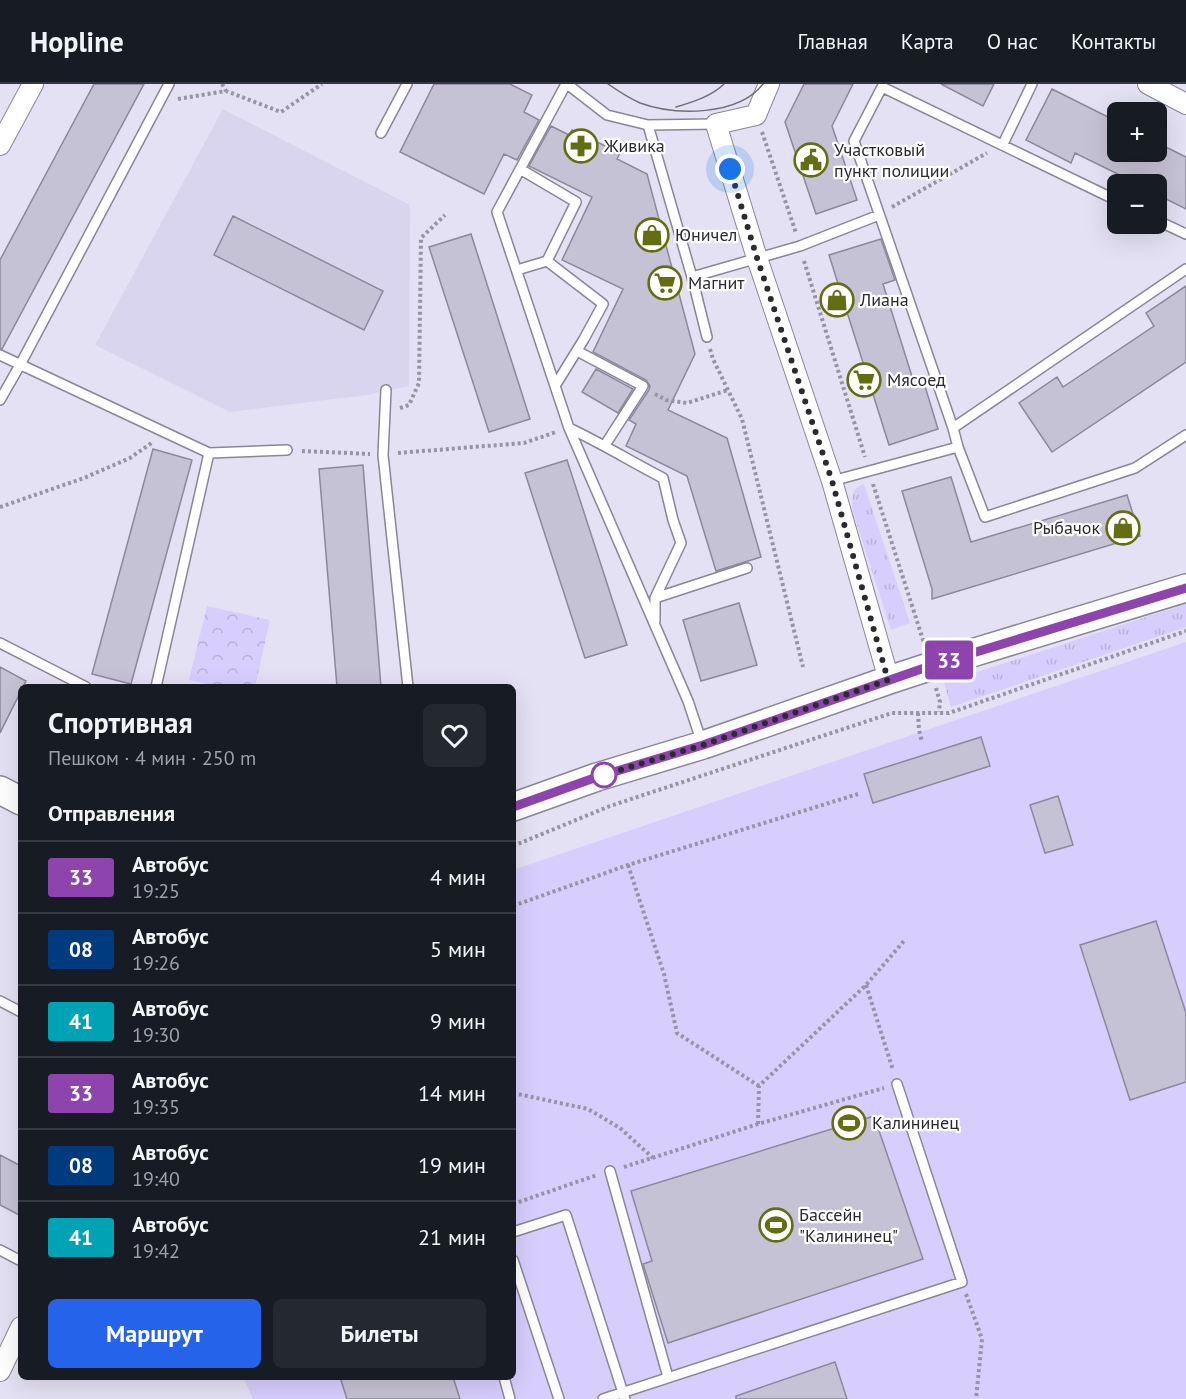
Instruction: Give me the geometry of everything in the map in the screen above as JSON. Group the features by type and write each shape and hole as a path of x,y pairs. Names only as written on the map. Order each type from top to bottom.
{"main road":[{"path":"516,806 597,777 703,745 930,666 1186,588"},
{"path":"0,790 18,799"}],"street":[{"path":"0,145 33,84"},
{"path":"769,84 756,115 716,124 757,258 832,481 888,680"},
{"path":"1148,84 1186,103"},
{"path":"0,1371 18,1333"}],"lane":[{"path":"0,400 169,84"},
{"path":"381,133 407,84"},
{"path":"703,745 688,701 569,428 497,212 566,84 607,115 648,125 716,124"},
{"path":"1003,144 1032,84"},
{"path":"1107,196 882,87 854,141 958,447 985,517 1135,468 1186,435"},
{"path":"648,125 707,337"},
{"path":"517,270 547,261 576,202 520,169"},
{"path":"692,277 800,246 879,215"},
{"path":"1167,225 1186,234"},
{"path":"547,261 603,304 555,386"},
{"path":"953,428 1186,269"},
{"path":"577,351 643,386 605,445"},
{"path":"0,355 210,453 286,450"},
{"path":"386,390 383,455 408,684"},
{"path":"569,428 605,445 663,478 681,543 655,598 654,624"},
{"path":"832,481 958,447"},
{"path":"157,684 210,453"},
{"path":"655,598 747,568"},
{"path":"0,643 81,684"},
{"path":"0,1001 18,1010"},
{"path":"603,1399 624,1396 668,1377 962,1282 897,1084"},
{"path":"610,1171 668,1377"},
{"path":"516,1231 566,1215 624,1396"},
{"path":"0,1250 18,1259"},
{"path":"516,1269 559,1399"},
{"path":"505,1380 510,1399"}],"path":[{"path":"222,84 226,91"},
{"path":"160,102 226,91 281,111 322,84"},
{"path":"756,115 800,246 869,472 920,627 930,666"},
{"path":"879,215 1003,144"},
{"path":"385,413 409,405 419,383 420,238 445,215"},
{"path":"713,358 742,419 803,667"},
{"path":"656,395 666,400 687,404 728,390"},
{"path":"286,450 383,455 524,444 569,428"},
{"path":"0,507 84,478 130,458 166,433"},
{"path":"516,845 610,806 892,713 949,713 1186,631"},
{"path":"918,712 922,742"},
{"path":"516,905 628,865 858,794"},
{"path":"628,865 664,974 677,1033 759,1086"},
{"path":"758,1124 759,1086 866,985 904,941"},
{"path":"627,1166 758,1124 897,1084 866,985"},
{"path":"516,1094 588,1109 620,1128 653,1158"},
{"path":"516,1203 586,1179"},
{"path":"962,1282 982,1339 976,1399"}],"shaded area":[{"path":"223,109 410,205 409,386 367,395 230,412 95,345"}],"green space":[{"path":"864,484 910,623 891,630 852,509 855,491"},
{"path":"1186,604 1186,627 951,707 944,683"},
{"path":"207,606 270,620 256,684 206,684 189,680"},
{"name":"Калининец","path":"1186,642 1186,1399 253,1399 244,1380 516,1380 516,869"}],"building":[{"path":"94,84 144,84 2,349 0,348 0,260"},
{"path":"434,84 510,84 532,95 524,112 539,120 517,160 504,154 484,194 400,152"},
{"path":"804,84 853,84 832,126 857,200 816,214 785,122"},
{"path":"941,84 994,84 983,106"},
{"path":"1052,89 1107,116 1107,162 1167,162 1167,148 1186,157 1186,209 1167,200 1167,174 1118,174 1075,153 1071,163 1026,140"},
{"path":"551,126 569,135 572,130 620,153 617,159 647,174 695,354 668,410 727,438 761,557 716,571 687,476 626,446 636,424 629,420 650,386 646,380 593,352 623,289 562,260 592,197 529,166"},
{"path":"233,216 383,291 364,330 214,255"},
{"path":"471,234 530,419 489,432 429,247"},
{"path":"881,239 895,280 883,284 915,386 924,383 938,429 889,445 829,255"},
{"path":"1186,286 1186,362 1052,452 1019,403 1057,377 1063,387 1154,326 1146,313"},
{"path":"596,369 633,389 618,413 582,392"},
{"path":"153,449 192,460 131,684 92,674"},
{"path":"567,460 627,645 585,658 525,473"},
{"path":"363,465 381,684 337,684 319,469"},
{"path":"951,477 971,542 1127,495 1140,536 932,599 932,589 902,491"},
{"path":"739,603 757,665 701,681 683,620"},
{"path":"0,667 26,681 24,684 18,684 18,697 0,733"},
{"path":"981,737 990,766 873,803 864,774"},
{"path":"1058,796 1073,845 1045,853 1030,805"},
{"path":"1156,921 1186,1013 1186,1082 1130,1100 1080,945"},
{"name":"Бассейн \"Калининец\"","path":"874,1116 923,1259 668,1343 643,1264 652,1261 631,1191"},
{"path":"0,1155 18,1164 18,1214 0,1205"},
{"path":"835,1362 847,1399 736,1399 736,1396"},
{"path":"341,1380 454,1380 460,1399 347,1399"}],"tram line":[{"path":"608,84 640,103 671,110 688,111 723,108 752,95 763,84"},
{"path":"676,107 708,95 724,84"}],"bus line":[{"name":"33","path":"516,806 597,777 703,745 930,666 1186,588"}],"place":[{"name":"Живика","path":"581,146"},
{"name":"Участковый пункт полиции","path":"811,160"},
{"name":"Юничел","path":"652,235"},
{"name":"Магнит","path":"665,283"},
{"name":"Лиана","path":"837,300"},
{"name":"Мясоед","path":"864,380"},
{"name":"Рыбачок","path":"1123,528"},
{"name":"Калининец","path":"849,1123"},
{"name":"Бассейн \"Калининец\"","path":"776,1225"}],"route":[{"path":"604,775 597,777 703,745 888,680 832,481 757,258 730,169"}]}
